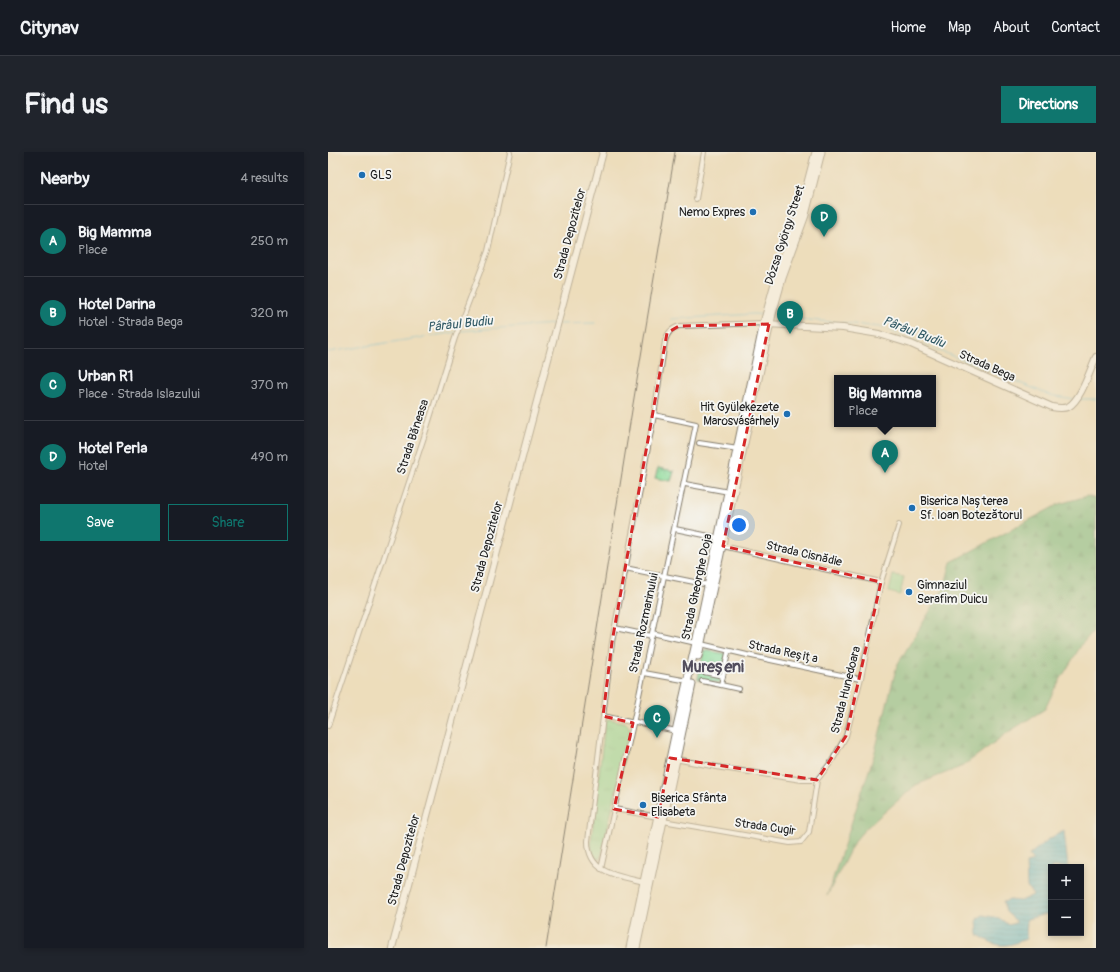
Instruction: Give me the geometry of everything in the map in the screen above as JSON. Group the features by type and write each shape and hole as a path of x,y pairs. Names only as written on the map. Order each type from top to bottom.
{"main road":[{"name":"Dózsa György Street","path":"768,319 777,276 800,213 816,152"},
{"name":"Dózsa György Street","path":"768,319 806,215 821,152"},
{"name":"Strada Gheorghe Doja","path":"673,759 676,731 723,546 741,449 768,319"},
{"name":"Strada Gheorghe Doja","path":"636,948 660,819 699,643 708,585 729,492 741,449"},
{"name":"Strada Gheorghe Doja","path":"630,948 644,882 660,819"}],"street":[{"name":"Strada Băneasa","path":"328,726 424,437 455,338 488,251 510,152"},
{"name":"Strada Depozitelor","path":"392,948 558,320 598,176 603,152"},
{"path":"696,200 704,152"},
{"name":"Strada Bega","path":"768,319 844,328 879,334 911,344 1052,407 1060,409 1067,407 1079,396 1096,356"},
{"name":"Strada Rozmarinului","path":"601,869 589,854 588,841 612,642 654,415 667,333 672,328 679,326 768,319"},
{"name":"Strada Rozmarinului","path":"601,869 685,484 696,424 654,415"},
{"path":"699,443 741,449"},
{"path":"685,484 729,492"},
{"name":"Strada Hunedoara","path":"817,780 832,761 846,736 881,582 899,525"},
{"path":"675,529 719,538"},
{"name":"Strada Cisnădie","path":"723,546 881,582"},
{"path":"625,568 708,585"},
{"name":"Strada Reșița","path":"615,628 699,643 747,655 860,679"},
{"path":"721,685 728,653"},
{"path":"699,671 723,676"},
{"path":"644,672 683,680"},
{"path":"702,681 740,689"},
{"path":"603,716 676,731"},
{"path":"673,759 802,780 817,780"},
{"name":"Strada Cugir","path":"660,819 790,843 801,842 809,832 817,780"},
{"path":"614,809 660,819"},
{"path":"601,869 614,875 644,882"}],"highlighted area":[{"path":"769,324 723,546 881,582 846,736 817,780 670,758 658,817 614,809 633,723 603,716 612,642 667,333 679,326"}],"green space":[{"path":"658,468 674,471 671,481 655,478"},
{"path":"1087,496 1096,499 1096,628 1082,644 1054,690 1045,709 1007,733 963,766 916,785 865,829 854,842 827,896 874,755 897,665 944,588 951,562 1059,504"},
{"path":"893,575 904,577 900,595 889,592"},
{"path":"704,650 727,654 720,683 698,679"},
{"path":"609,719 627,723 630,729 602,854 600,859 596,860 592,854 591,842 605,722"}],"water":[{"path":"1064,831 1068,864 1048,864 1048,914 1027,919 1026,939 1012,944 996,944 978,935 977,919 983,915 999,918 1009,925 1017,922 1006,912 1003,902 1010,900 1020,901 1033,895 1027,887 1026,863 1033,861 1029,855 1050,838"}],"waterway":[{"name":"Pârâul Budiu","path":"671,319 754,314 764,315"},
{"name":"Pârâul Budiu","path":"775,317 880,327 1050,395 1073,399"},
{"name":"Pârâul Budiu","path":"559,324 595,323"},
{"name":"Pârâul Budiu","path":"460,331 554,324"},
{"name":"Pârâul Budiu","path":"328,352 457,332"},
{"name":"Pârâul Budiu","path":"1079,399 1096,399"}],"railway":[{"path":"546,948 675,152"}],"place":[{"name":"GLS","path":"362,175"},
{"name":"Nemo Expres","path":"753,212"},
{"name":"Hotel Perla","path":"824,237"},
{"name":"Hotel Darina","path":"790,334"},
{"name":"Hit Gyülekezete Marosvásárhely","path":"787,414"},
{"name":"Big Mamma","path":"885,473"},
{"name":"Biserica Nașterea Sf. Ioan Botezătorul","path":"912,508"},
{"name":"Gimnaziul Serafim Duicu","path":"909,592"},
{"name":"Urban R1","path":"657,738"},
{"name":"Biserica Sfânta Elisabeta","path":"643,805"}],"district":[{"name":"Mureșeni","path":"713,667"}]}
